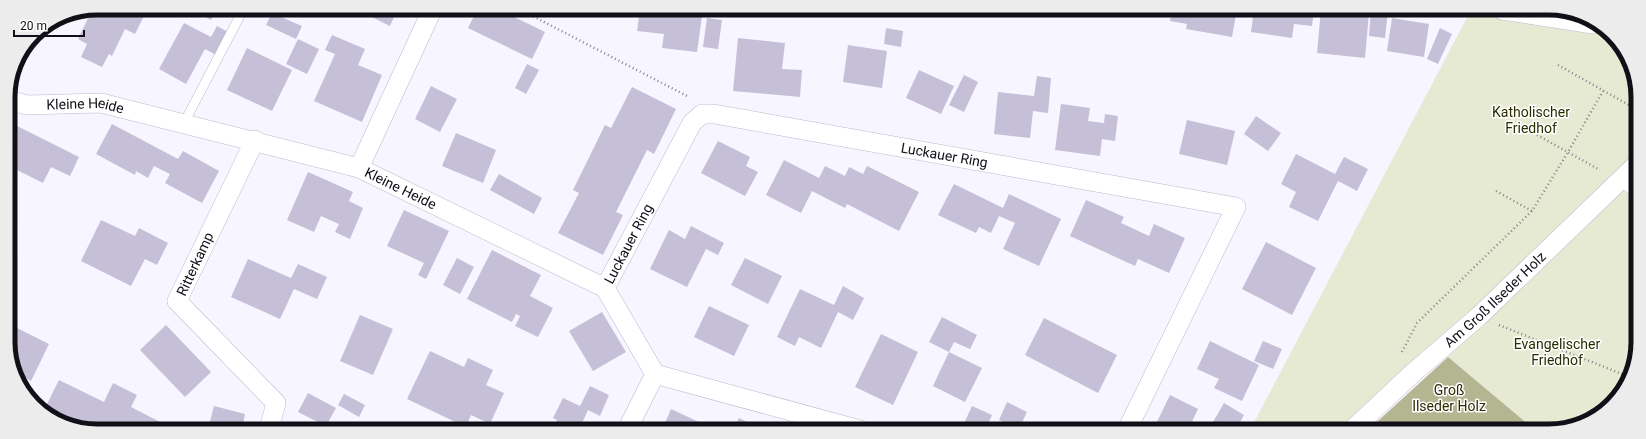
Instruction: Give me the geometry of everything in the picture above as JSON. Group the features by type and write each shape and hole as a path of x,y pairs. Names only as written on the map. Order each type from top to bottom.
{"street":[{"path":"359,168 430,15"},
{"path":"1534,15 1584,23"},
{"name":"Kleine Heide","path":"15,102 27,105 101,103 256,140 359,168 605,288"},
{"name":"Luckauer Ring","path":"655,374 605,288 692,123 702,114 721,115 1236,207 1130,424"},
{"name":"Ritterkamp","path":"256,140 177,301 276,403 270,424"},
{"name":"Am Groß Ilseder Holz","path":"1358,424 1413,373 1478,316 1631,170"},
{"path":"630,424 655,374 838,424"}],"lane":[{"path":"184,123 240,15"},
{"path":"1619,181 1631,189"}],"path":[{"path":"532,15 691,98 702,114"},
{"path":"1558,65 1631,106"},
{"path":"1413,373 1401,354 1417,323 1532,212 1603,91"},
{"path":"1537,135 1619,181"},
{"path":"1496,191 1532,212"},
{"path":"1478,316 1622,374 1626,370"}],"green space":[{"name":"Katholischer Friedhof","path":"1468,15 1535,15 1584,23 1607,39 1614,47 1625,65 1630,86 1631,170 1355,424 1253,424"},
{"name":"Evangelischer Friedhof","path":"1631,177 1630,353 1625,374 1614,392 1603,404 1581,418 1570,421 1555,424 1528,424 1448,357"},
{"name":"Groß Ilseder Holz","path":"1448,357 1528,424 1375,424"}],"building":[{"path":"89,15 103,15 107,17 108,15 144,15 135,34 125,29 112,56 109,54 102,67 81,57 87,44 78,39"},
{"path":"201,15 214,15 211,20"},
{"path":"271,15 277,15 302,26 296,39 266,25"},
{"path":"367,15 395,15 390,26"},
{"path":"474,15 510,15 545,32 532,59 468,28"},
{"path":"639,15 702,15 697,52 662,48 664,34 637,31"},
{"path":"1171,15 1236,15 1232,37 1186,29 1187,24 1170,21"},
{"path":"1253,15 1313,15 1312,26 1294,24 1292,38 1251,32"},
{"path":"1320,15 1369,15 1365,58 1317,53"},
{"path":"1371,15 1387,15 1385,38 1369,36"},
{"path":"707,18 722,20 718,49 703,47"},
{"path":"1392,18 1429,24 1424,57 1387,51"},
{"path":"184,23 211,37 217,26 228,32 216,55 205,49 186,84 159,69"},
{"path":"886,28 903,31 901,47 884,44"},
{"path":"1440,28 1452,34 1438,64 1427,59"},
{"path":"332,35 365,49 358,65 382,75 362,122 314,101 335,54 325,50"},
{"path":"738,38 785,43 782,69 802,70 800,97 733,91"},
{"path":"298,39 319,49 307,74 286,64"},
{"path":"848,45 887,51 882,88 843,82"},
{"path":"247,48 292,70 272,111 227,90"},
{"path":"527,64 539,70 526,94 515,88"},
{"path":"919,70 954,86 941,114 906,98"},
{"path":"964,75 978,82 964,112 949,105"},
{"path":"1037,76 1051,78 1048,113 1033,111 1030,138 994,134 998,92 1034,96"},
{"path":"431,86 457,99 440,132 415,119"},
{"path":"632,87 676,109 654,154 647,150 616,212 623,215 603,255 558,233 579,193 573,190 605,125 611,128"},
{"path":"1061,104 1090,108 1088,121 1104,123 1105,114 1118,116 1115,141 1102,139 1100,156 1055,150"},
{"path":"1256,116 1281,133 1268,151 1244,134"},
{"path":"1187,120 1235,131 1227,165 1179,154"},
{"path":"112,124 178,159 183,151 219,171 202,203 165,183 170,174 154,166 148,178 136,171 135,175 96,154"},
{"path":"17,126 79,157 70,176 51,167 43,183 15,169 15,130"},
{"path":"456,133 496,150 483,183 442,166"},
{"path":"718,141 750,157 746,166 758,172 745,196 701,173"},
{"path":"1296,154 1335,174 1344,157 1368,169 1357,191 1338,181 1318,221 1289,207 1296,192 1281,184"},
{"path":"784,160 819,178 825,166 845,176 849,167 863,174 867,166 919,192 899,231 847,204 845,208 812,191 801,213 766,195"},
{"path":"308,172 353,192 349,201 363,208 350,239 335,232 339,224 321,216 314,232 287,220"},
{"path":"499,174 542,198 534,214 490,190"},
{"path":"954,184 1003,208 1009,194 1061,219 1039,266 1003,249 1015,223 999,216 991,233 979,227 976,233 938,215"},
{"path":"1086,200 1124,217 1121,223 1149,236 1154,224 1185,238 1169,273 1138,259 1135,266 1070,236"},
{"path":"404,210 449,231 426,279 418,275 424,263 387,246"},
{"path":"101,220 135,236 139,228 168,243 157,265 145,259 131,286 81,261"},
{"path":"691,226 724,243 718,255 706,249 687,287 650,269 669,230 685,239"},
{"path":"1266,242 1316,268 1292,315 1242,289"},
{"path":"492,250 541,275 530,296 553,308 538,337 515,326 520,316 516,314 512,322 467,299"},
{"path":"457,258 474,267 460,294 443,285"},
{"path":"745,258 782,276 768,304 731,285"},
{"path":"248,259 291,278 298,264 327,277 317,299 294,289 280,319 231,297"},
{"path":"843,286 864,298 853,320 838,312 821,348 799,337 795,346 777,337 800,289 834,305"},
{"path":"709,306 749,325 734,356 694,337"},
{"path":"602,312 626,352 593,371 569,331"},
{"path":"360,315 393,329 373,375 340,361"},
{"path":"942,317 977,335 970,349 954,342 949,352 929,342"},
{"path":"1044,318 1117,355 1098,393 1025,355"},
{"path":"166,325 211,372 185,397 140,350"},
{"path":"15,327 49,344 31,381 22,377 19,368 15,348"},
{"path":"881,334 918,352 893,405 855,387"},
{"path":"1210,341 1259,365 1242,401 1214,388 1219,379 1197,369"},
{"path":"1263,341 1282,349 1273,369 1254,361"},
{"path":"430,351 464,367 468,358 493,370 486,385 504,393 490,424 471,415 467,424 460,424 407,399"},
{"path":"949,352 982,368 965,402 933,386"},
{"path":"59,380 104,402 113,383 137,395 131,407 164,424 91,424 71,420 61,416 46,406"},
{"path":"590,386 609,395 600,416 588,410 582,424 555,424 557,420 553,418 563,398 580,406"},
{"path":"308,393 336,408 327,424 322,424 298,412"},
{"path":"344,394 365,405 359,417 338,405"},
{"path":"1170,395 1198,409 1191,424 1156,424"},
{"path":"1007,402 1027,412 1021,424 1008,424 999,420"},
{"path":"1224,403 1244,415 1239,424 1217,424 1213,422"},
{"path":"214,406 245,414 243,424 209,424"},
{"path":"972,406 992,415 988,424 964,424"},
{"path":"671,409 703,424 665,424"},
{"path":"739,418 751,424 736,424"}]}
